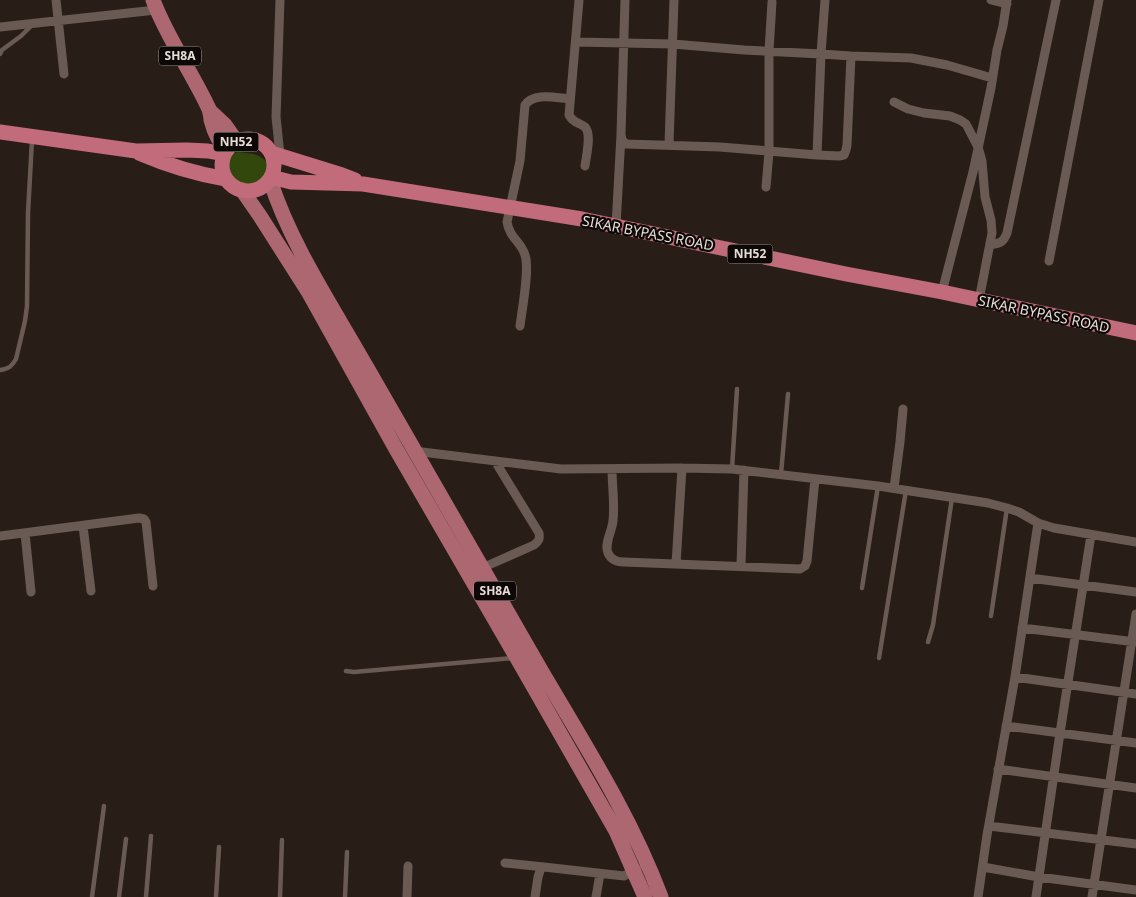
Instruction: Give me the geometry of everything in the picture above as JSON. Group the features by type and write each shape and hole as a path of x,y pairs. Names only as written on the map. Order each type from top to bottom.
{"highway":[{"name":"SIKAR BYPASS ROAD","path":"0,132 136,151 208,151 229,149 245,139 252,140 260,142 276,154 342,175 363,184"},
{"name":"NH52","path":"226,179 222,167 229,149"},
{"name":"SIKAR BYPASS ROAD","path":"136,151 159,161 205,175 226,179 230,184 242,190"},
{"name":"NH52","path":"271,179 276,154"},
{"name":"SIKAR BYPASS ROAD","path":"271,179 291,182 363,184 582,219 1136,333"},
{"path":"242,190 254,190 266,185 271,179"}],"main road":[{"name":"SH8A","path":"154,5 210,111 214,131 221,145 229,149"},
{"name":"SH8A","path":"271,179 277,203 303,256 602,775 632,831 641,868 645,897"},
{"name":"SH8A","path":"242,190 308,293 616,831 661,897"}],"street":[{"path":"56,0 64,74"},
{"path":"276,154 280,0"},
{"path":"579,0 569,115 572,120 585,127 588,133 585,166"},
{"path":"616,226 625,0"},
{"path":"669,144 674,0"},
{"path":"816,155 824,0"},
{"path":"942,292 973,172 1007,2 991,0"},
{"path":"990,246 1004,240 1007,233 1056,0"},
{"path":"1049,262 1099,0"},
{"path":"766,187 769,152 769,51 772,2"},
{"path":"0,27 32,24 154,5"},
{"path":"576,42 673,44 851,56 911,58 947,65 992,78"},
{"path":"621,135 622,140 626,144 669,144 844,156 846,150 851,56"},
{"path":"520,326 527,269 526,258 524,251 508,230 507,222 520,161 525,105 528,99 537,97 570,99"},
{"path":"894,102 908,109 950,116 960,120 966,124 978,147 983,167 985,197 992,233 979,300"},
{"path":"894,488 902,409"},
{"path":"414,451 561,469 732,469 894,488 988,503 1019,512 1038,523 1054,528 1136,542"},
{"path":"482,568 534,545 540,537 495,461"},
{"path":"676,564 682,468"},
{"path":"612,469 613,522 607,547 608,554 618,562 800,568 805,566 814,479"},
{"path":"741,566 744,470"},
{"path":"0,536 139,518 144,519 146,522 153,586"},
{"path":"978,897 988,826 1015,677 1038,523"},
{"path":"83,526 91,591"},
{"path":"24,533 31,592"},
{"path":"1036,897 1091,535"},
{"path":"1030,578 1136,592"},
{"path":"1092,897 1123,692 1134,642 1136,614"},
{"path":"1022,628 1134,642"},
{"path":"1015,677 1136,694"},
{"path":"1006,726 1136,743"},
{"path":"998,770 1136,788"},
{"path":"988,826 1136,844"},
{"path":"505,862 624,876 641,868"},
{"path":"407,897 408,866"},
{"path":"536,897 538,877 541,868 544,867"},
{"path":"983,867 1039,877 1136,890"},
{"path":"596,897 600,874"}],"lane":[{"path":"0,54 32,24"},
{"path":"0,370 9,368 14,364 25,321 32,136"},
{"path":"732,469 737,389"},
{"path":"781,474 788,394"},
{"path":"862,588 878,486"},
{"path":"879,658 906,490"},
{"path":"928,642 933,625 952,498"},
{"path":"991,616 1007,508"},
{"path":"346,671 354,672 517,658"},
{"path":"92,897 104,806"},
{"path":"146,897 151,836"},
{"path":"119,897 126,839"},
{"path":"280,897 282,840"},
{"path":"216,897 219,847"},
{"path":"345,897 348,852"}],"green space":[{"path":"238,152 257,155 265,160 270,169 263,182 255,185 230,181 225,175 223,170 224,163 228,157"}]}
